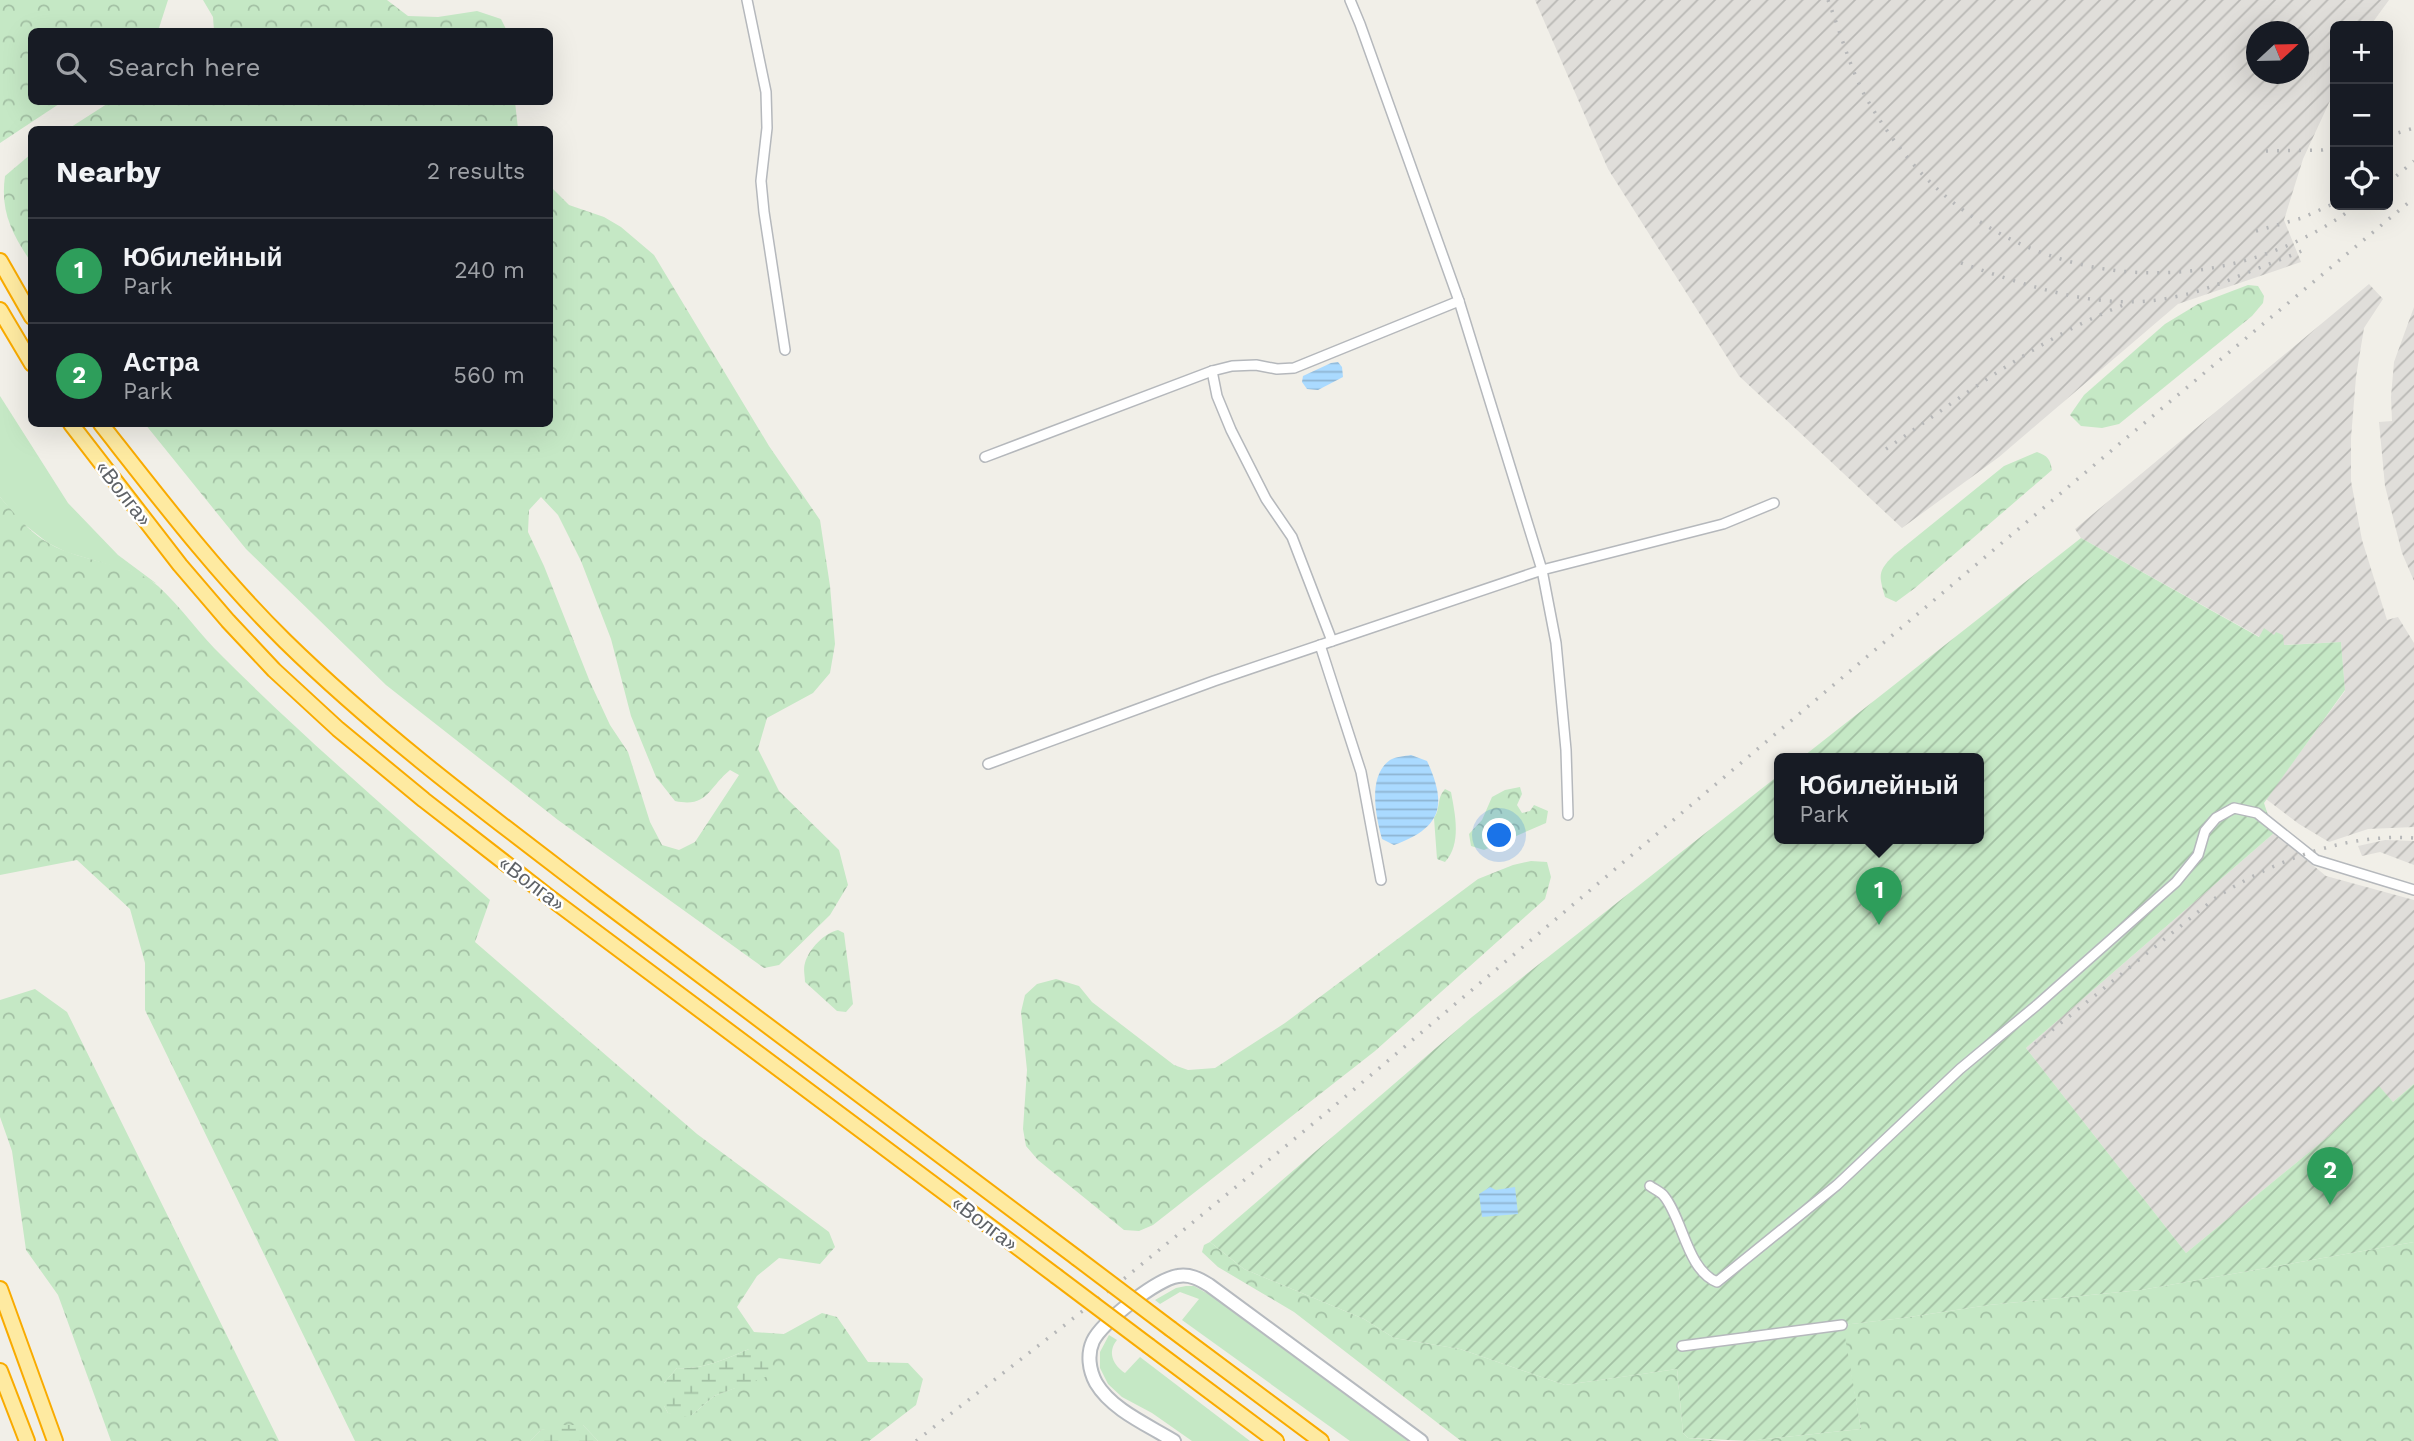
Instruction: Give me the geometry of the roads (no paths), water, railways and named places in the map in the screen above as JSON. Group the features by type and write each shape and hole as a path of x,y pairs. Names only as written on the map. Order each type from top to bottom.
{"highway":[{"path":"0,261 28,310"},
{"path":"0,310 28,356"},
{"name":"«Волга»","path":"73,427 146,523 229,621 275,670 338,729 424,800 550,897 1276,1441"},
{"name":"«Волга»","path":"104,427 201,552 236,592 327,682 376,724 456,789 705,980 1321,1441"},
{"path":"0,1289 55,1441"},
{"path":"0,1371 27,1441"}],"main road":[{"path":"1174,1441 1121,1408 1104,1392 1092,1374 1090,1353 1096,1336 1117,1316 1169,1278 1184,1276 1209,1285 1421,1441"}],"street":[{"path":"747,0 766,92 767,128 761,181 785,350"},
{"path":"1350,0 1459,301 1542,570 1559,670 1568,815"},
{"path":"985,457 1212,371 1232,366 1256,365 1277,369 1294,368 1459,301"},
{"path":"1212,371 1217,396 1231,430 1266,499 1292,537 1332,641"},
{"path":"988,764 1320,645 1542,570 1723,524 1774,503"},
{"path":"1320,645 1361,772 1381,880"},
{"path":"1650,1186 1664,1196 1695,1261 1707,1278 1717,1282 1827,1194 1960,1069 2176,882 2198,855 2205,831 2216,818 2234,808 2257,813 2316,860 2414,890"},
{"path":"1682,1346 1842,1325"}],"water":[{"path":"1338,362 1342,367 1343,377 1318,390 1307,389 1302,382 1303,376"},
{"path":"1411,755 1427,761 1434,777 1438,803 1436,814 1422,831 1394,845 1382,839 1377,820 1376,786 1378,776 1390,760"},
{"path":"1490,1187 1496,1190 1515,1187 1518,1214 1482,1217 1479,1194"}],"railway":[{"path":"1828,0 1864,94 1900,148 1924,176 1971,215 2022,245 2077,264 2135,272 2193,271 2250,259 2306,237 2349,210"},
{"path":"2393,134 2414,128"},
{"path":"2266,151 2330,148"},
{"path":"2393,179 2414,161"},
{"path":"916,1441 1125,1278 1326,1113 2414,198"},
{"path":"2256,231 2302,218 2330,205"},
{"path":"1961,263 2066,295 2120,302 2147,301 2203,290 2304,250"},
{"path":"1886,449 2032,351 2126,304"},
{"path":"2035,1044 2214,899 2259,873 2335,845 2362,840 2414,838"}],"place":[{"name":"Юбилейный","path":"1879,925"},
{"name":"Астра","path":"2330,1205"}]}
